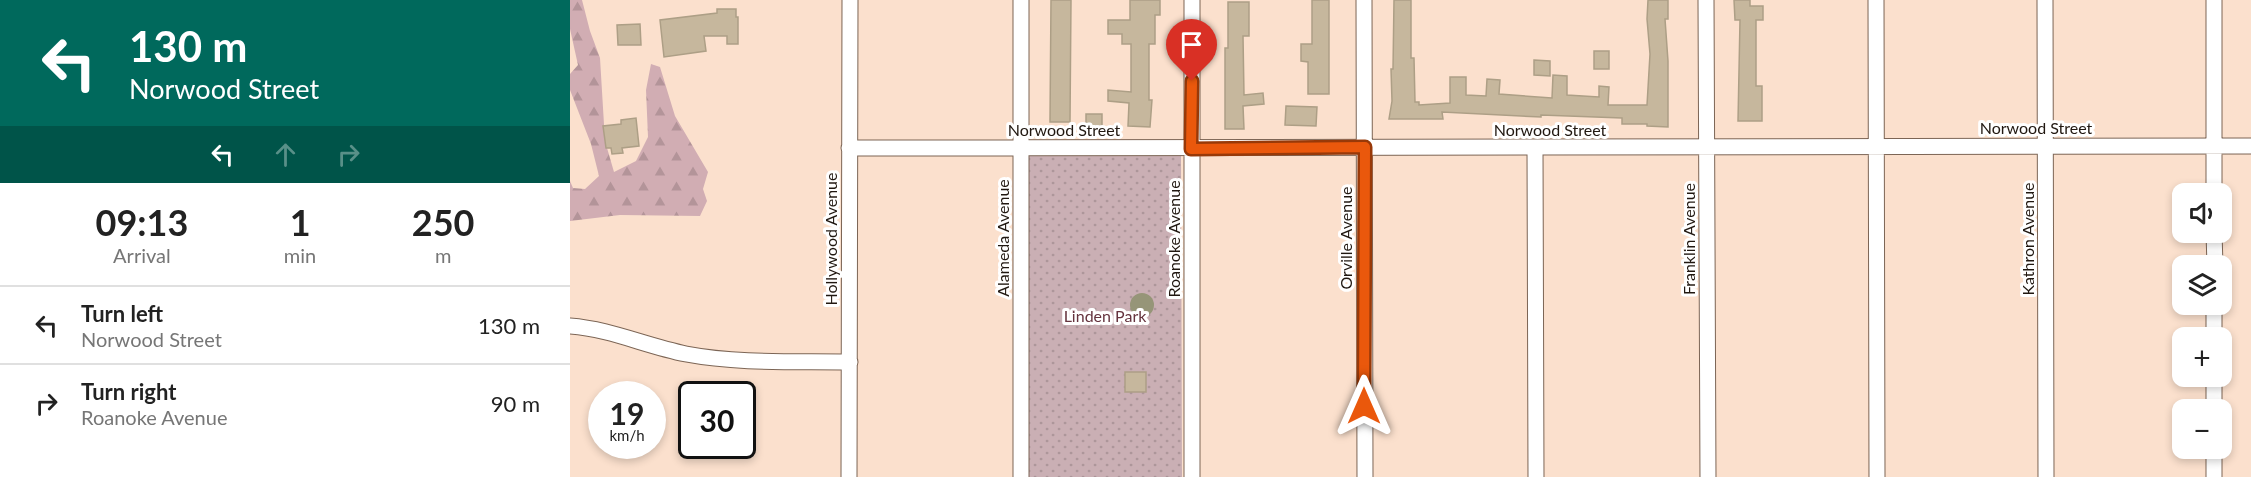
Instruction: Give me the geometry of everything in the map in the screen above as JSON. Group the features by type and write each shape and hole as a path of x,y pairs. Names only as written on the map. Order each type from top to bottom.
{"street":[{"name":"Hollywood Avenue","path":"849,0 849,477"},
{"name":"Alameda Avenue","path":"1021,0 1021,477"},
{"name":"Roanoke Avenue","path":"1192,0 1192,477"},
{"name":"Orville Avenue","path":"1364,0 1365,477"},
{"name":"Franklin Avenue","path":"1707,0 1708,477"},
{"path":"1876,0 1877,477"},
{"name":"Kathron Avenue","path":"2045,0 2046,477"},
{"path":"2214,0 2214,183"},
{"name":"Norwood Street","path":"849,148 2251,146"},
{"path":"1535,148 1536,477"},
{"path":"570,326 594,329 684,354 714,359 850,362"},
{"path":"2214,459 2214,477"}],"green space":[{"path":"570,0 582,0 600,58 605,141 614,172 636,161 648,137 646,90 651,64 660,67 675,116 708,172 703,189 707,201 700,216 620,215 570,221 570,181 573,188 585,189 599,176 591,144 570,90 570,74 578,65 570,29"},
{"name":"Linden Park","path":"1029,156 1181,156 1182,477 1029,477"}],"shaded area":[{"path":"1142,293 1147,294 1153,300 1153,310 1147,316 1142,317 1137,316 1131,310 1130,305 1131,300 1137,294"}],"building":[{"path":"1051,0 1071,0 1070,122 1050,122"},
{"path":"1130,0 1160,0 1160,15 1155,15 1155,44 1149,44 1149,100 1152,100 1150,127 1128,126 1129,103 1108,101 1108,90 1131,92 1131,44 1122,44 1122,34 1108,34 1108,20 1130,20"},
{"path":"1312,0 1329,0 1329,94 1308,94 1308,62 1301,61 1301,44 1312,44"},
{"path":"1394,0 1411,0 1411,58 1414,58 1415,102 1419,102 1419,105 1450,103 1450,77 1466,77 1466,95 1486,96 1487,79 1500,80 1499,94 1552,98 1553,75 1567,76 1567,95 1599,97 1599,86 1609,87 1608,105 1647,105 1650,54 1648,0 1668,0 1668,19 1665,19 1668,61 1668,127 1622,124 1622,118 1442,112 1443,119 1389,119 1392,101"},
{"path":"1734,0 1750,0 1750,6 1763,6 1763,20 1756,20 1756,86 1762,86 1762,121 1738,121 1740,20 1735,20"},
{"path":"1228,2 1249,2 1249,36 1243,36 1244,95 1263,93 1264,104 1243,106 1244,129 1225,129 1225,48 1228,48"},
{"path":"717,9 736,9 738,44 727,44 727,36 704,36 706,51 664,57 660,20 717,13"},
{"path":"640,24 641,45 618,45 617,25"},
{"path":"1594,51 1609,51 1609,69 1594,69"},
{"path":"1534,60 1550,61 1550,76 1534,75"},
{"path":"1286,106 1317,107 1316,126 1285,125"},
{"path":"1086,114 1102,114 1102,129 1086,129"},
{"path":"636,118 639,146 622,148 623,153 612,154 611,148 606,148 603,126 621,124 621,120"},
{"path":"1125,372 1146,372 1146,392 1125,392"}],"route":[{"path":"1192,81 1191,149 1365,147 1364,406"}]}
